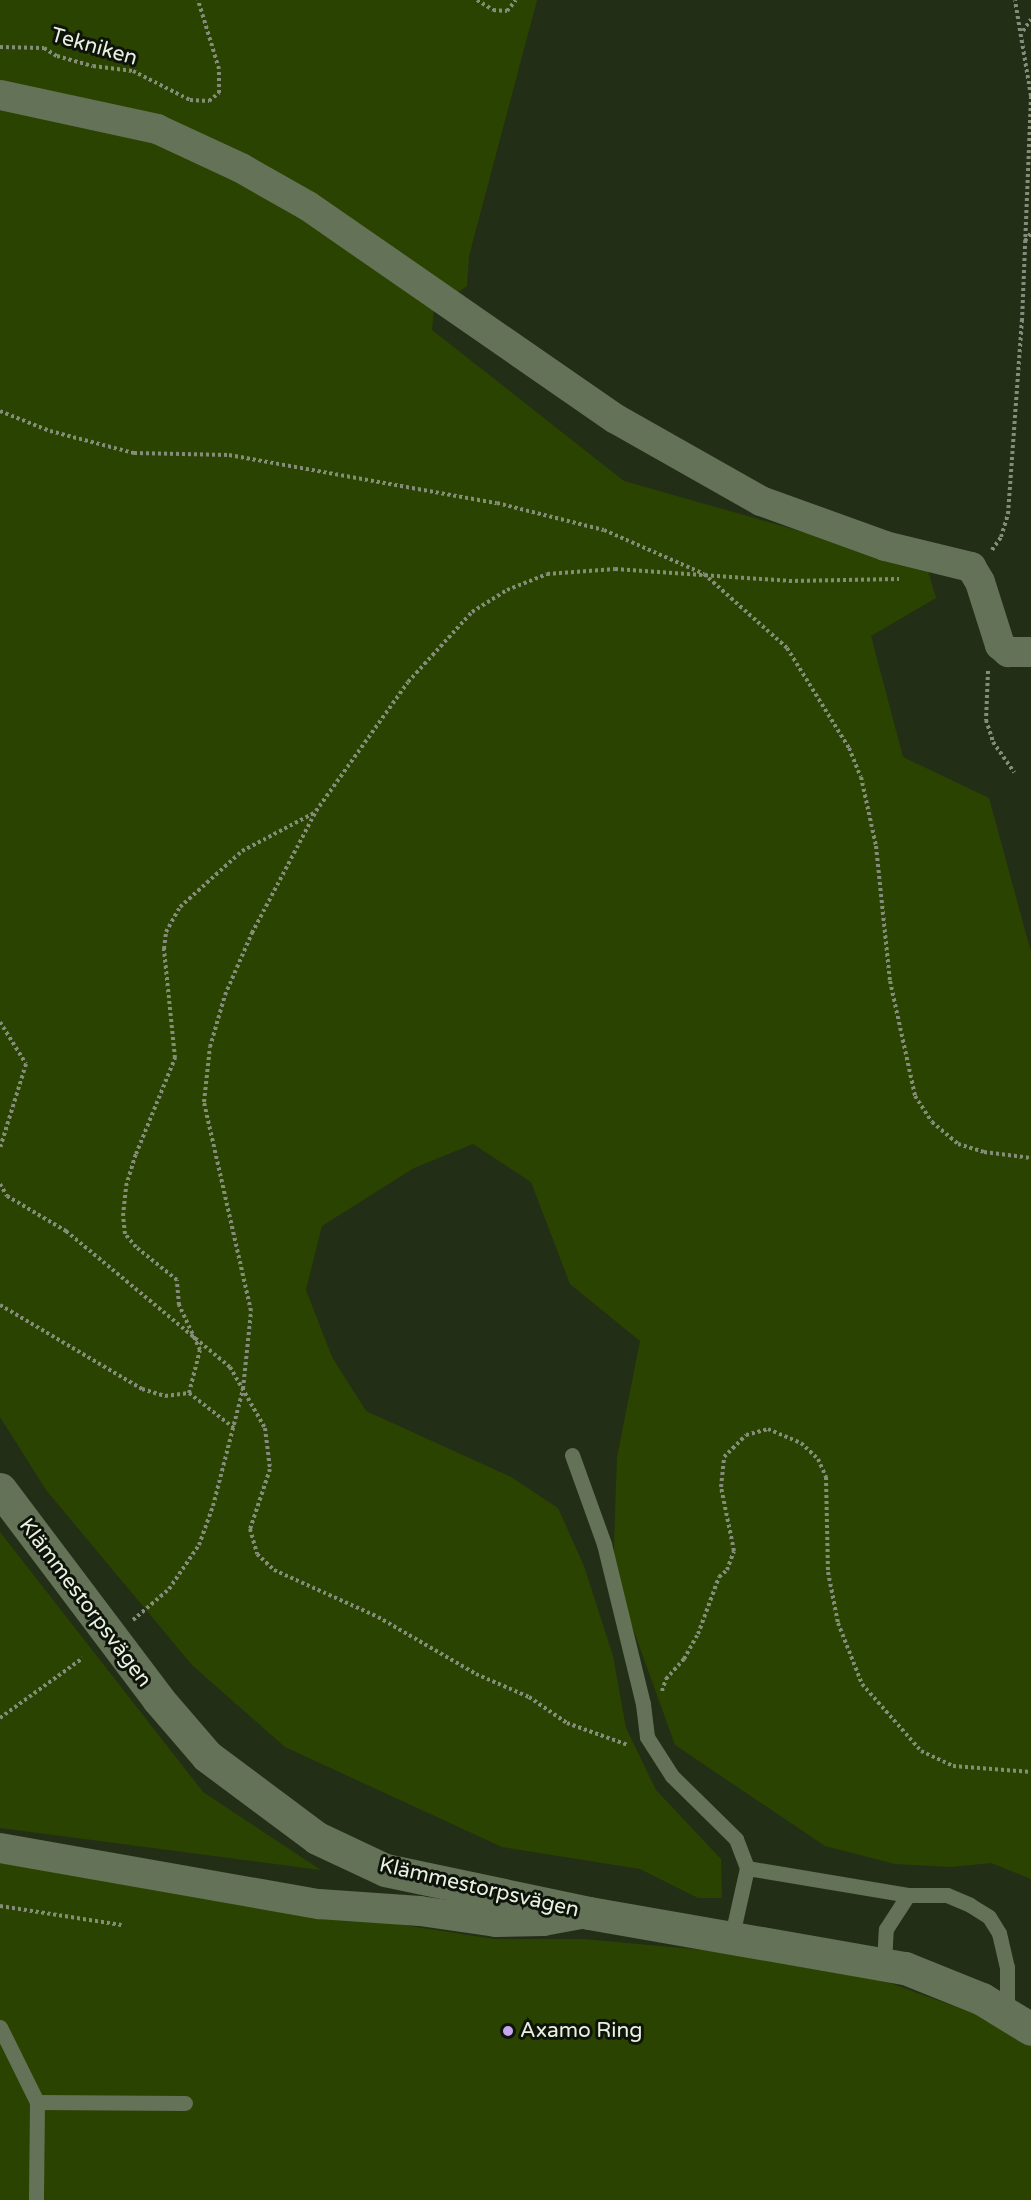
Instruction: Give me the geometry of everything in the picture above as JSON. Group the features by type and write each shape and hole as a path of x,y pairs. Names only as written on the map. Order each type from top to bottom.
{"street":[{"path":"0,95 157,129 241,168 308,206 616,419 761,501 885,546 971,567 980,582 995,635 1008,652 1031,652"},
{"name":"Klämmestorpsvägen","path":"0,1489 158,1699 207,1756 263,1800 317,1838 385,1870 589,1913 732,1935 884,1963 943,1981 1019,2021"},
{"path":"0,1848 319,1904 420,1911 496,1923 543,1921 589,1913"}],"lane":[{"path":"572,1455 591,1498 604,1544 643,1704 647,1737 672,1776 736,1839 747,1868 732,1935"},
{"path":"747,1868 908,1895 947,1895 989,1917 999,1933 1019,2021"},
{"path":"884,1963 886,1929 908,1895"},
{"path":"0,2027 37,2102 36,2200"},
{"path":"37,2102 185,2103"}],"path":[{"name":"Tekniken","path":"0,47 44,48 57,56 93,66 133,71 189,100 209,101 219,93 219,69 198,0"},
{"path":"477,0 493,10 507,11 516,0"},
{"path":"971,567 987,556 1001,537 1008,514 1031,96 1023,32 1015,0"},
{"path":"1023,32 1031,19"},
{"path":"1024,242 1031,233"},
{"path":"0,411 50,431 134,453 229,454 497,504 604,530 704,574 787,648 849,748 861,777 876,846 890,981 915,1096 932,1122 958,1144 984,1152 1031,1158"},
{"path":"128,1624 169,1589 199,1545 234,1428 243,1389 251,1311 239,1249 213,1155 204,1102 205,1075 225,995 252,933 316,811 408,682 472,612 507,590 547,574 579,570 704,574 789,581 881,583 903,579"},
{"path":"995,635 985,698 986,720 993,742 1014,772"},
{"path":"189,1393 200,1362 197,1339 179,1305 177,1280 136,1248 125,1234 123,1216 126,1186 136,1154 175,1058 164,949 166,932 180,907 242,851 316,811"},
{"path":"0,1022 26,1064 0,1148"},
{"path":"0,1184 7,1196 66,1231 197,1339 230,1367 243,1389"},
{"path":"0,1305 142,1389 165,1396 189,1393 234,1428"},
{"path":"0,1718 83,1659"},
{"path":"0,1906 122,1925"}],"green space":[{"path":"0,0 537,0 469,256 467,286 434,309 432,330 624,481 927,567 936,598 871,636 903,757 989,798 1031,952 1031,1879 991,1863 951,1867 895,1864 825,1846 675,1745 613,1573 617,1457 640,1341 570,1284 531,1182 473,1144 414,1168 322,1226 306,1290 332,1357 366,1411 511,1477 558,1508 584,1566 613,1656 626,1728 656,1790 721,1859 722,1898 698,1898 640,1869 502,1847 285,1747 192,1665 46,1490 0,1417"},
{"path":"0,1532 203,1792 321,1870 0,1828"},
{"name":"Axamo Ring","path":"0,1863 494,1939 584,1939 726,1952 871,1976 1000,2023 1031,2040 1031,2200 0,2200"}],"place":[{"name":"Axamo Ring","path":"508,2031"}]}
